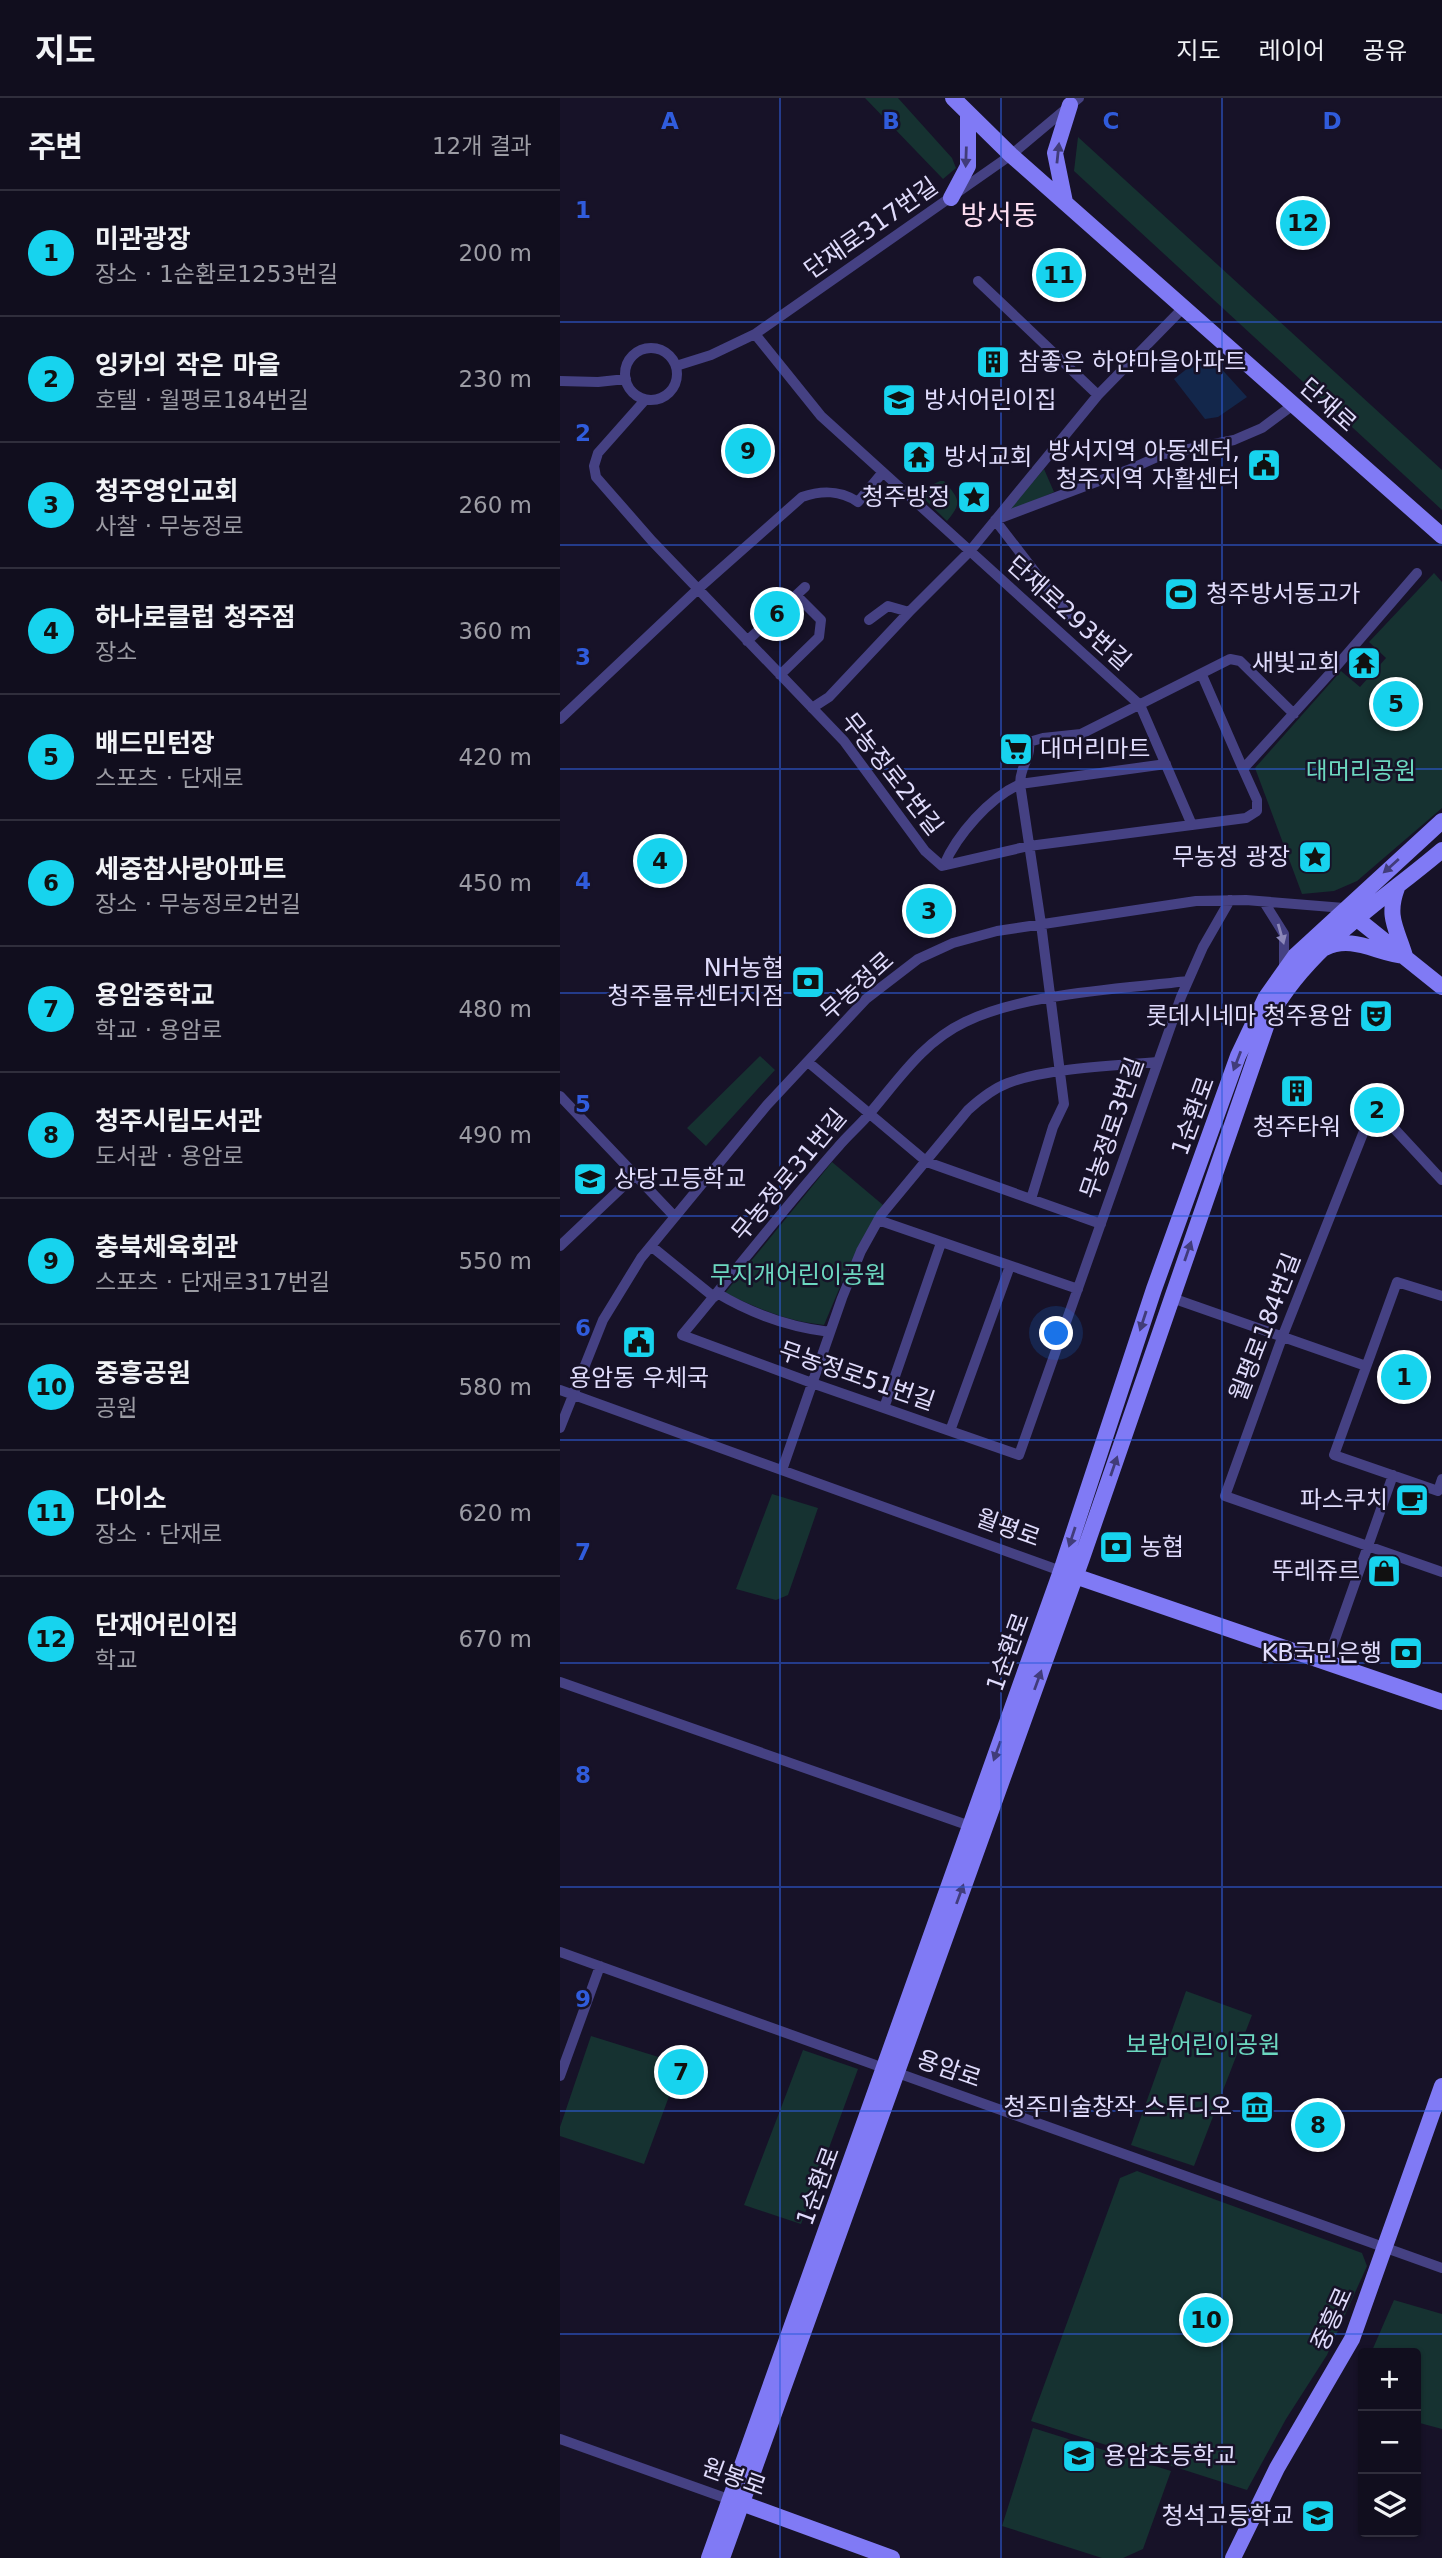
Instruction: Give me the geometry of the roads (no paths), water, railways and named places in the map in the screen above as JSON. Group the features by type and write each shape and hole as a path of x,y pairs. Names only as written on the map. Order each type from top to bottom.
{"street":[{"name":"단재로","path":"953,98 1011,155 1185,306 1442,536"},
{"path":"1065,202 1055,153 1074,102"},
{"name":"단재로317번길","path":"676,366 711,355 755,334 1011,155 1074,102"},
{"path":"951,198 968,166 968,113"},
{"path":"978,281 1098,395"},
{"path":"812,708 830,697 970,551 1098,395 1185,306"},
{"name":"단재로293번길","path":"755,334 821,416 1140,705"},
{"path":"645,400 631,390 626,379 626,366 630,358 645,349 662,350 670,355 676,366 677,380 668,394 661,398 645,400 598,453 594,466 596,477 698,589"},
{"path":"560,381 598,382 626,379"},
{"path":"995,520 1164,454 1234,440 1262,428 1293,405"},
{"path":"560,719 698,589 802,497 819,491 839,493 858,502 883,472"},
{"name":"단재로293번길","path":"995,520 1072,620"},
{"path":"1243,769 1417,573"},
{"name":"무농정로2번길","path":"698,589 844,741 925,851 944,865 1029,846 1192,825"},
{"path":"747,641 801,591 821,620 819,637 780,675"},
{"path":"869,620 888,606 909,612"},
{"path":"1031,1199 1052,1127 1064,1104 1020,784 1020,771 1030,754 1029,742 1081,734 1230,659 1240,661 1294,714"},
{"path":"1140,705 1192,825 1246,818 1256,811 1257,800 1202,675"},
{"path":"1020,784 1166,764"},
{"name":"무농정로2번길","path":"944,865 952,846 1001,793 1020,784"},
{"name":"1순환로","path":"722,2558 736,2502 1068,1574 1154,1289 1238,1056 1254,1020 1295,956 1344,908 1442,821"},
{"name":"1순환로","path":"890,2071 970,1826 1172,1298 1269,1018 1290,984 1320,951 1442,850"},
{"path":"1397,888 1391,919 1405,956"},
{"name":"무농정로","path":"560,1428 603,1320 641,1258 767,1105 866,999 918,960 953,943 997,931 1196,901 1230,900 1344,908"},
{"name":"무농정로3번길","path":"1019,1455 1157,1062 1203,947 1230,900"},
{"path":"1264,902 1284,934 1284,970"},
{"path":"1344,908 1442,987"},
{"path":"1320,951 1330,945 1352,943 1370,946 1390,955 1405,956"},
{"name":"무농정로31번길","path":"682,1335 907,1066 938,1038 964,1022 997,1009 1051,998 1188,981"},
{"name":"무농정로31번길","path":"807,1062 927,1162 1101,1224"},
{"path":"782,1470 861,1251 878,1220 968,1110 983,1096 1015,1080 1033,1075 1157,1062"},
{"path":"560,1096 675,1217"},
{"name":"월평로184번길","path":"1442,1180 1390,1124 1366,1126 1283,1335 1225,1496 1442,1572"},
{"path":"560,1246 635,1175"},
{"path":"878,1220 1078,1289"},
{"path":"884,1408 941,1243"},
{"path":"651,1246 716,1295 738,1306 771,1320 830,1332"},
{"path":"950,1431 1010,1266"},
{"path":"1442,1296 1397,1282 1334,1455 1438,1491 1442,1479"},
{"path":"1172,1298 1366,1366"},
{"name":"무농정로51번길","path":"682,1335 1019,1455"},
{"name":"월평로","path":"560,1390 1068,1574 1442,1702"},
{"path":"1327,1662 1393,1475"},
{"path":"560,1682 970,1826"},
{"name":"용암로","path":"560,1952 1442,2268"},
{"path":"560,2076 600,1966"},
{"name":"중흥로","path":"1238,2555 1278,2468 1352,2339 1442,2086"},
{"name":"원봉로","path":"560,2439 892,2558"},
{"name":"1순환로","path":"709,2558 736,2502"}],"water":[{"path":"1207,353 1247,397 1218,417 1205,419 1174,379"}],"place":[{"name":"단재어린이집","path":"1303,223"},
{"name":"다이소","path":"1059,275"},
{"name":"참좋은 하얀마을아파트","path":"993,362"},
{"name":"방서어린이집","path":"899,400"},
{"name":"충북체육회관","path":"748,451"},
{"name":"방서교회","path":"919,457"},
{"name":"방서지역 아동센터, 청주지역 자활센터","path":"1264,465"},
{"name":"청주방정","path":"974,497"},
{"name":"청주방서동고가","path":"1181,594"},
{"name":"세중참사랑아파트","path":"777,614"},
{"name":"새빛교회","path":"1364,663"},
{"name":"배드민턴장","path":"1396,704"},
{"name":"대머리마트","path":"1016,749"},
{"name":"무농정 광장","path":"1315,857"},
{"name":"하나로클럽 청주점","path":"660,861"},
{"name":"청주영인교회","path":"929,911"},
{"name":"NH농협 청주물류센터지점","path":"808,982"},
{"name":"롯데시네마 청주용암","path":"1376,1016"},
{"name":"청주타워","path":"1297,1091"},
{"name":"잉카의 작은 마을","path":"1377,1110"},
{"name":"상당고등학교","path":"590,1179"},
{"name":"용암동 우체국","path":"639,1342"},
{"name":"미관광장","path":"1404,1377"},
{"name":"파스쿠치","path":"1412,1500"},
{"name":"농협","path":"1116,1547"},
{"name":"뚜레쥬르","path":"1384,1571"},
{"name":"KB국민은행","path":"1406,1653"},
{"name":"용암중학교","path":"681,2072"},
{"name":"청주미술창작 스튜디오","path":"1257,2107"},
{"name":"청주시립도서관","path":"1318,2125"},
{"name":"중흥공원","path":"1206,2320"},
{"name":"용암초등학교","path":"1079,2456"},
{"name":"청석고등학교","path":"1318,2516"}],"district":[{"name":"방서동","path":"999,215"}],"park label":[{"name":"대머리공원","path":"1361,771"},
{"name":"무지개어린이공원","path":"798,1275"},
{"name":"보람어린이공원","path":"1203,2045"}]}
